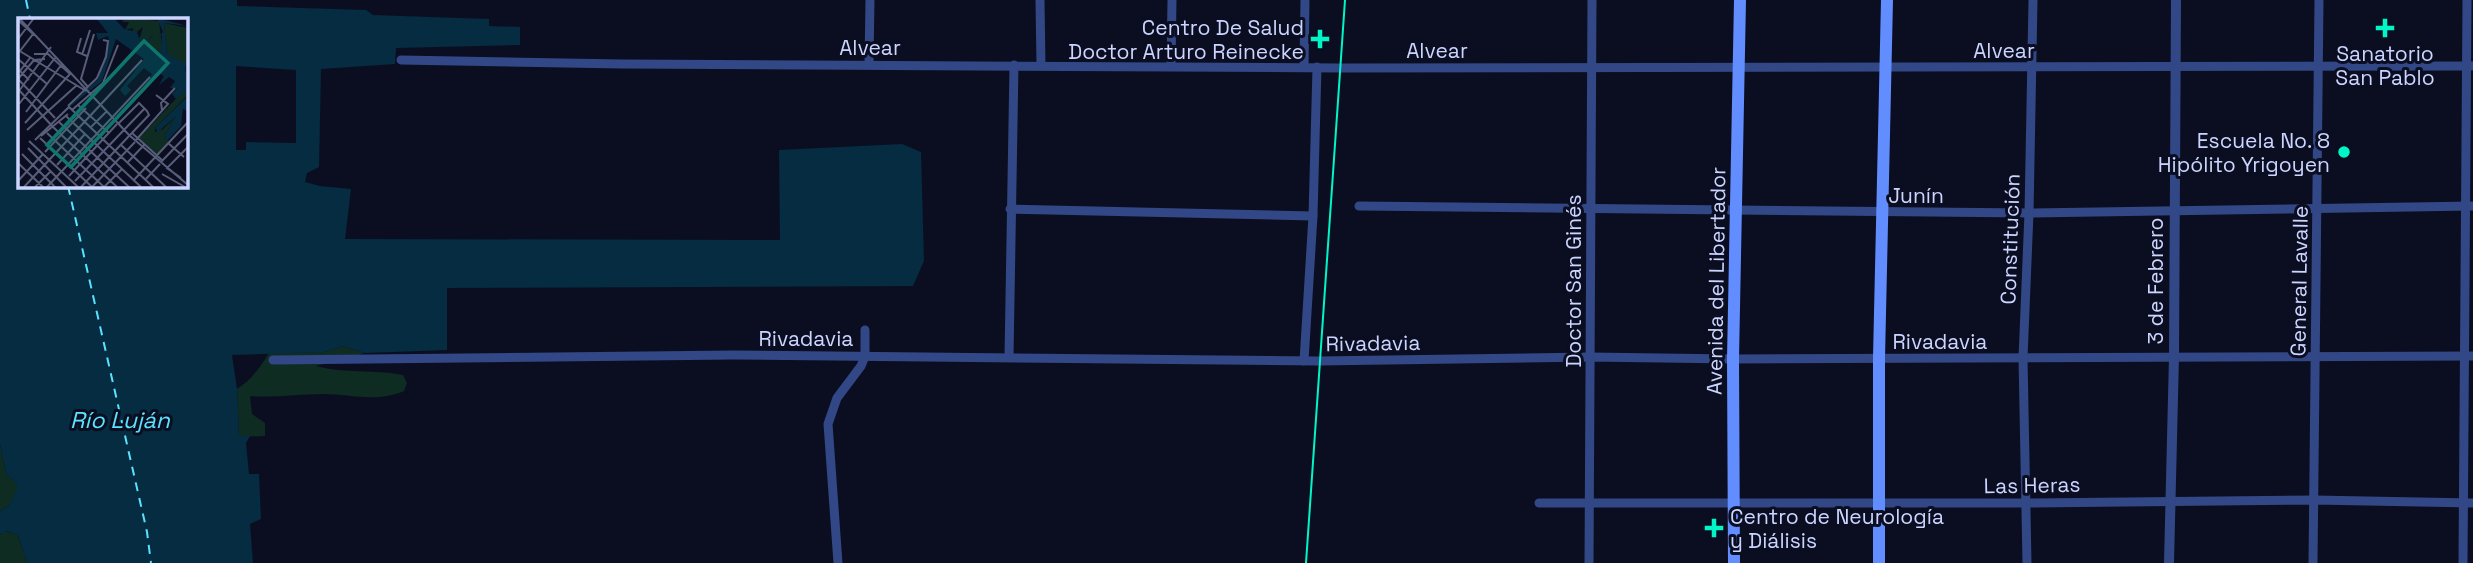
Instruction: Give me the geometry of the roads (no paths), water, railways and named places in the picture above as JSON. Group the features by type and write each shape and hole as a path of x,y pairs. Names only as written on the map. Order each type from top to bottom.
{"main road":[{"name":"Avenida del Libertador","path":"1734,563 1733,359 1740,0"},
{"path":"1880,563 1879,358 1887,0"}],"street":[{"path":"869,64 870,0"},
{"path":"1040,0 1041,65"},
{"path":"1171,66 1172,0"},
{"path":"1304,67 1306,0"},
{"name":"Doctor San Ginés","path":"1589,563 1592,0"},
{"name":"Constitución","path":"2027,563 2023,358 2033,0"},
{"name":"3 de Febrero","path":"2169,563 2174,356 2176,0"},
{"name":"General Lavalle","path":"2313,563 2319,0"},
{"path":"2463,563 2468,503 2470,66 2467,0"},
{"name":"Alvear","path":"401,60 622,64 1304,67 2470,66"},
{"path":"1009,357 1014,65"},
{"path":"1304,361 1313,216 1317,67"},
{"name":"Junín","path":"1359,206 2029,213 2469,206"},
{"path":"1010,209 1313,216"},
{"path":"838,563 828,424 837,398 861,366 865,356 865,330"},
{"name":"Rivadavia","path":"273,360 734,355 1304,361 1590,357 1733,359 2469,356"},
{"name":"Las Heras","path":"1539,503 2314,500 2468,503"}],"water":[{"name":"Río Luján","path":"0,0 237,0 237,6 366,10 373,15 489,19 489,26 520,27 520,45 396,48 395,64 321,69 319,167 307,173 305,182 351,189 345,239 780,240 779,150 902,144 921,152 924,261 913,286 447,288 447,350 365,353 343,346 325,352 232,355 239,436 250,436 246,443 249,474 259,474 261,519 250,524 253,563 27,563 18,535 6,531 0,535 0,511 9,506 18,486 6,473 0,444","holes":["236,66 296,70 296,143 246,142 246,150 236,150"]}],"tram line":[{"path":"1306,563 1345,0"}],"place":[{"name":"Sanatorio San Pablo","path":"2385,28"},
{"name":"Centro De Salud Doctor Arturo Reinecke","path":"1320,39"},
{"name":"Escuela No. 8 Hipólito Yrigoyen","path":"2344,152"},
{"name":"Centro de Neurología y Diálisis","path":"1714,528"}]}
